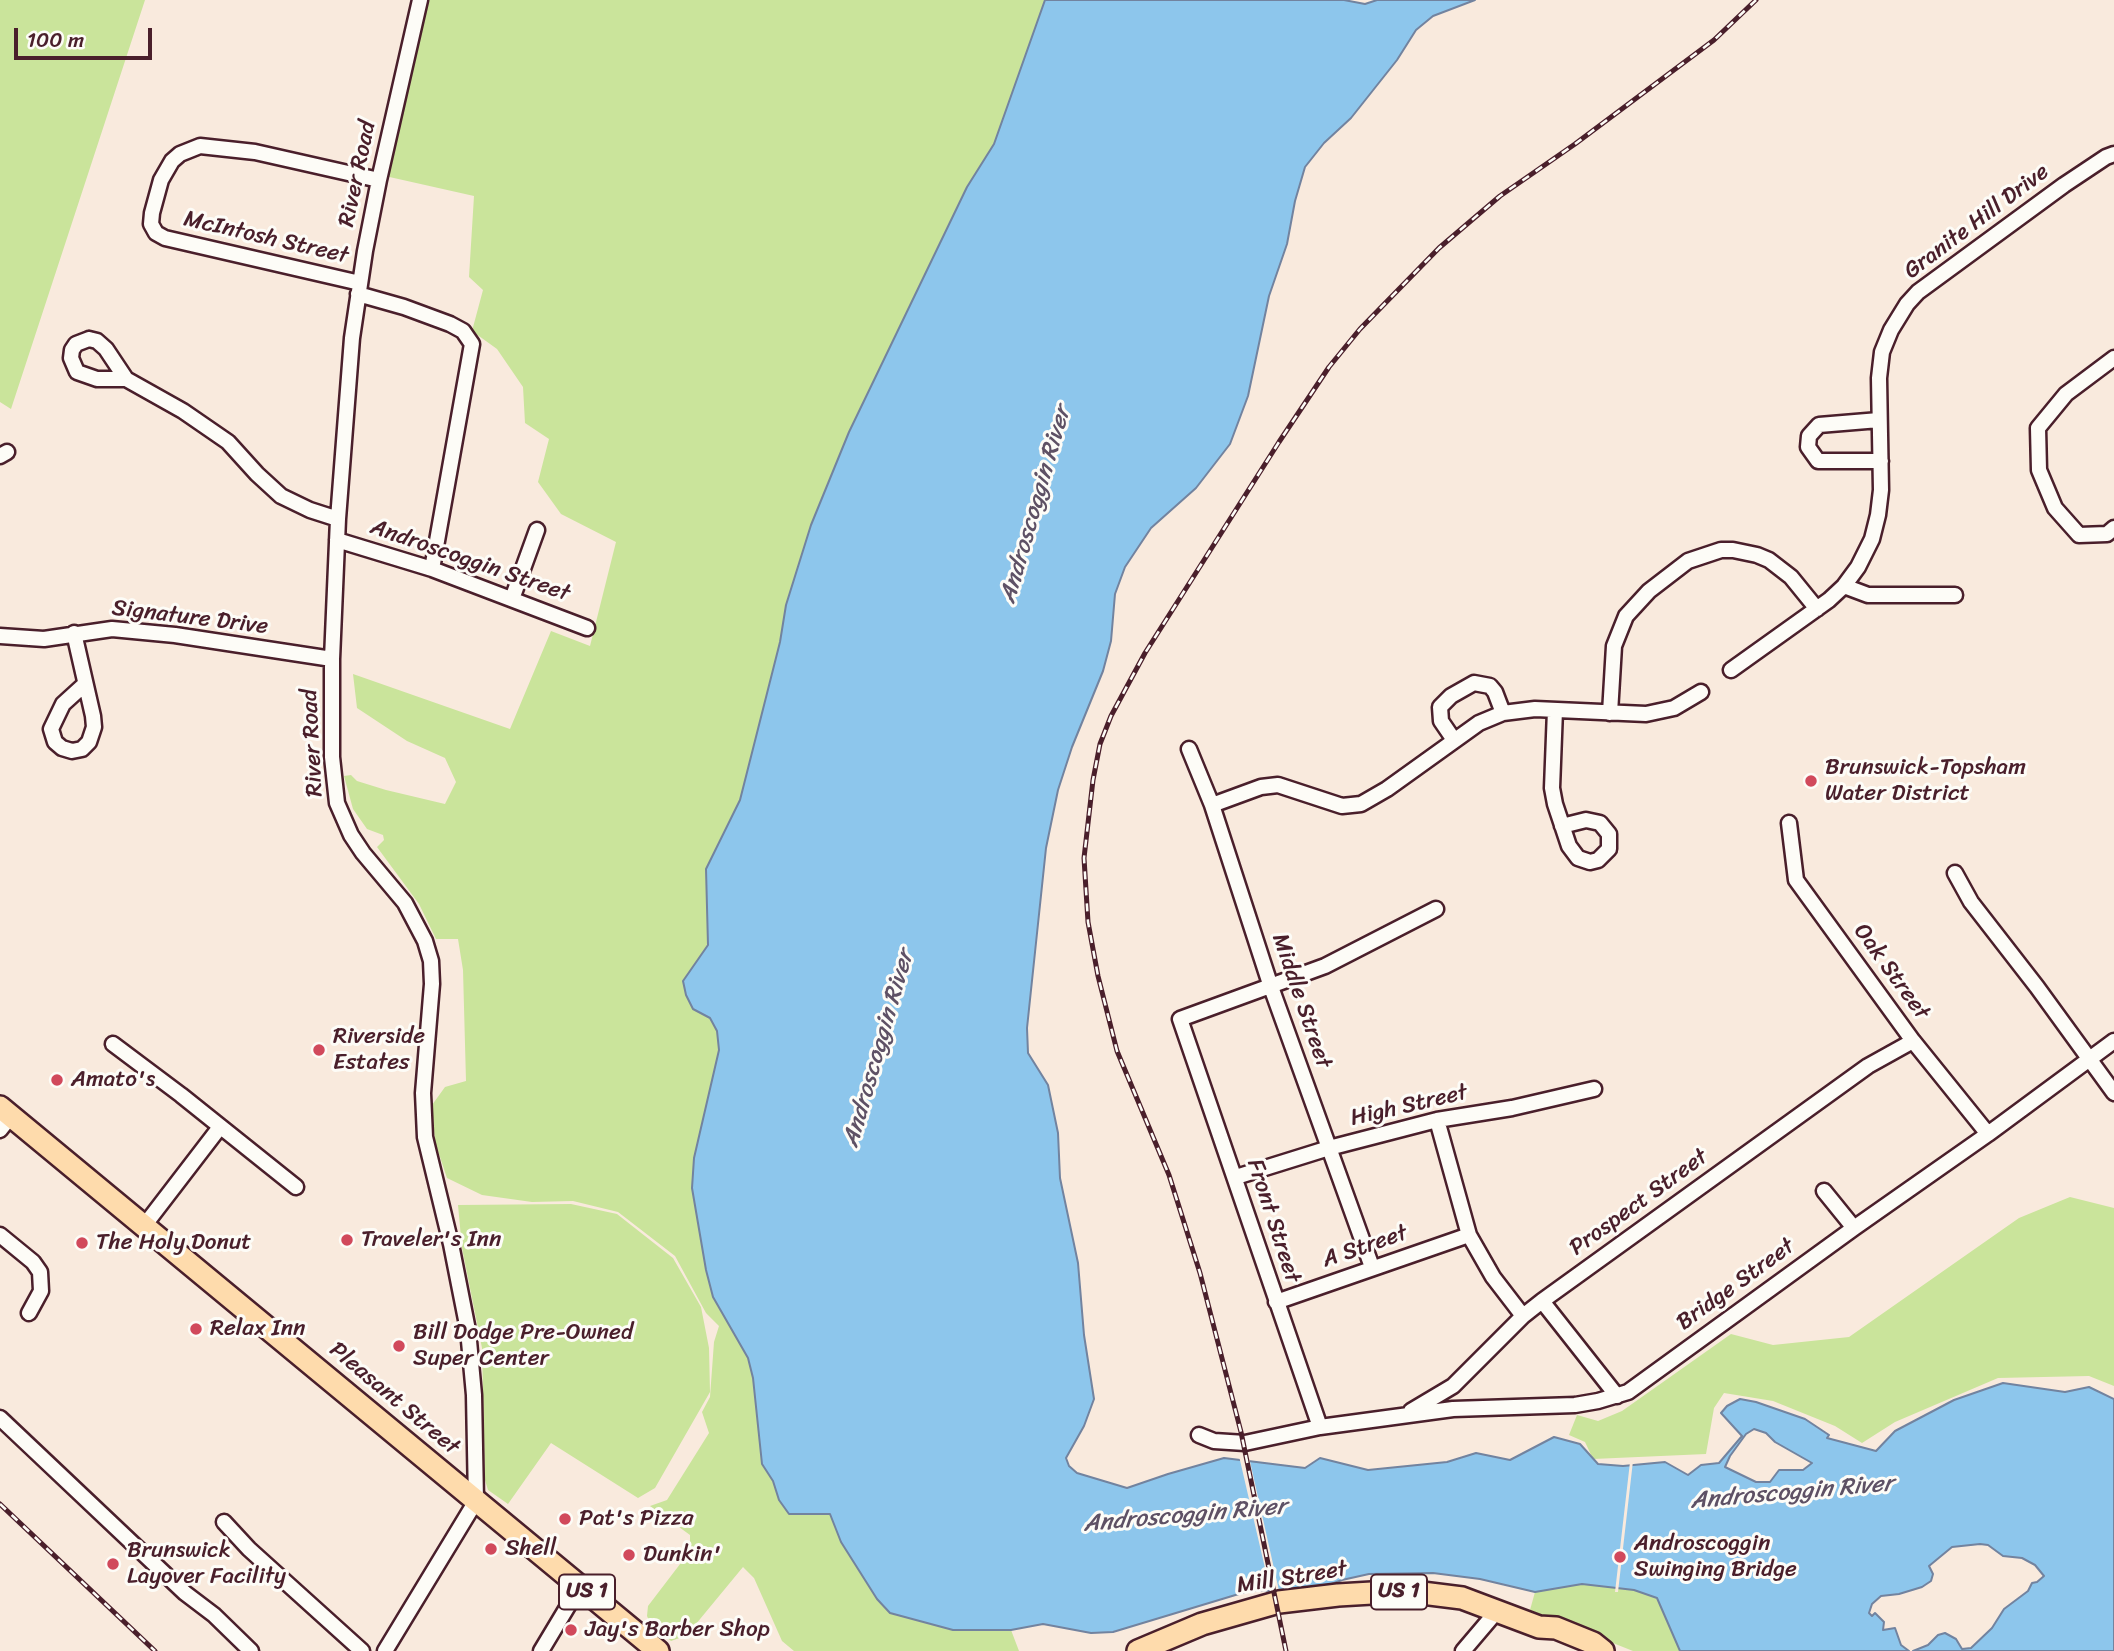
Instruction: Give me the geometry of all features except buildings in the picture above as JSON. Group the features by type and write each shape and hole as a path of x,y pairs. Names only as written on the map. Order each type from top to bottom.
{"highway":[{"name":"Pleasant Street","path":"4,1118 144,1226 658,1651"},
{"name":"Mill Street","path":"1138,1651 1222,1618 1279,1602 1382,1592 1418,1592 1462,1598 1539,1628 1552,1637 1585,1651"},
{"name":"Mill Street","path":"1539,1628 1556,1628 1593,1643 1603,1651"}],"street":[{"name":"River Road","path":"420,0 379,180 359,288 338,519 332,659 332,757 335,792 341,814 363,853 417,921 431,961 432,995 423,1093 425,1137 451,1244 468,1331 474,1395 476,1501"},
{"name":"McIntosh Street","path":"379,180 255,152 200,146 180,154 172,161 161,180 151,224 156,233 162,236 359,288 463,331 469,337 472,344 432,569"},
{"name":"Granite Hill Drive","path":"1731,670 1817,609 1844,586 1858,567 1872,539 1878,515 1881,461 1879,378 1882,352 1891,330 1908,304 1918,292 2043,200 2090,167 2114,154"},
{"path":"2114,358 2066,394 2038,428 2039,470 2055,508 2079,535 2107,534 2114,528"},
{"path":"126,379 183,411 228,442 281,496 310,510 338,519"},
{"path":"1879,419 1819,425 1809,436 1808,447 1818,461 1881,461"},
{"path":"512,599 537,530"},
{"name":"Androscoggin Street","path":"337,540 432,569 587,628"},
{"path":"1610,713 1614,646 1626,616 1635,604 1688,561 1721,550 1758,555 1791,577 1817,609"},
{"path":"1844,586 1868,595 1955,595"},
{"name":"Signature Drive","path":"0,636 44,639 112,629 175,635 332,659"},
{"path":"74,634 85,684"},
{"path":"1454,740 1441,720 1440,706 1462,689 1474,683 1490,686 1503,713"},
{"path":"1212,805 1270,785 1287,787 1342,806 1361,804 1387,789 1479,723 1503,713 1535,709 1646,714 1674,708 1701,692"},
{"path":"1555,710 1552,788 1562,826"},
{"name":"Middle Street","path":"1189,749 1212,805 1271,987 1372,1267"},
{"name":"Oak Street","path":"1789,823 1796,880 1913,1041 1988,1134"},
{"path":"1955,873 1971,902 2114,1093"},
{"path":"1271,987 1325,966 1436,909"},
{"name":"Front Street","path":"1271,987 1180,1019 1201,1086 1236,1177 1276,1302 1325,1426"},
{"name":"Prospect Street","path":"1404,1415 1461,1380 1523,1316 1542,1301 1868,1066 1913,1041"},
{"name":"Bridge Street","path":"1199,1436 1225,1443 1245,1444 1325,1426 1404,1415 1453,1409 1575,1405 1628,1392 2114,1041"},
{"path":"113,1044 296,1187"},
{"name":"High Street","path":"1236,1177 1329,1148 1437,1120 1512,1108 1594,1089"},
{"path":"1437,1120 1469,1235 1493,1277 1523,1316"},
{"path":"144,1226 220,1127"},
{"path":"1824,1191 1854,1228"},
{"path":"0,1235 36,1265 40,1272 41,1290 29,1313"},
{"name":"A Street","path":"1276,1302 1469,1235"},
{"path":"1542,1301 1617,1396"},
{"path":"0,1418 185,1593 214,1615 251,1651"},
{"path":"385,1651 476,1501"},
{"path":"224,1522 249,1549 362,1651"},
{"path":"541,1651 580,1587"},
{"path":"1463,1651 1497,1611"}],"green space":[{"path":"0,0 145,0 11,409 0,402"},
{"path":"426,0 1045,0 994,144 967,187 849,432 811,525 786,605 780,642 740,800 706,869 708,945 683,981 693,1009 710,1018 717,1031 719,1050 694,1158 692,1188 706,1270 713,1297 748,1358 753,1378 762,1464 773,1481 779,1500 789,1514 830,1513 841,1542 877,1599 890,1613 953,1630 1011,1630 1019,1651 794,1651 782,1641 754,1578 743,1567 691,1630 685,1636 671,1641 650,1623 647,1616 648,1606 690,1551 690,1535 650,1506 667,1500 709,1433 702,1412 710,1397 714,1342 719,1326 706,1313 675,1256 618,1212 573,1201 532,1202 482,1195 447,1178 435,1142 432,1105 445,1087 466,1081 463,970 458,939 436,939 419,904 377,847 384,840 383,835 367,829 353,809 344,776 351,775 357,781 386,790 445,804 456,782 445,758 407,741 357,708 353,674 510,729 551,631 590,646 616,542 561,514 538,482 549,439 525,423 523,387 497,349 472,331 483,290 469,277 474,196 385,176"},
{"path":"2070,1197 2114,1208 2114,1386 2089,1376 1998,1378 1895,1422 1862,1443 1835,1426 1773,1401 1724,1393 1714,1408 1706,1454 1593,1459 1585,1442 1569,1435 1577,1415 1598,1421 1622,1411 1731,1334 1773,1345 1849,1337 2019,1218"},
{"path":"571,1204 617,1214 673,1258 701,1307 709,1348 710,1392 655,1488 638,1498 551,1443 508,1504 488,1490 485,1480 482,1348 462,1248 458,1205"},
{"path":"1582,1584 1634,1590 1657,1598 1680,1651 1633,1651 1530,1610 1535,1592"}],"water":[{"name":"Androscoggin River","path":"1045,0 1344,0 1365,4 1377,0 1475,0 1433,16 1416,30 1397,60 1351,118 1324,143 1305,167 1287,244 1269,296 1248,396 1230,444 1196,488 1151,528 1125,567 1115,594 1111,641 1103,671 1072,747 1058,790 1046,848 1027,1028 1028,1053 1048,1085 1058,1133 1060,1178 1078,1263 1084,1335 1094,1399 1084,1426 1066,1458 1069,1466 1077,1473 1127,1488 1224,1458 1305,1468 1320,1458 1368,1470 1447,1462 1476,1453 1510,1460 1554,1437 1580,1444 1598,1464 1623,1466 1665,1462 1688,1475 1701,1465 1719,1463 1742,1436 1721,1413 1740,1399 1805,1419 1829,1435 1827,1438 1876,1451 1895,1431 1954,1400 2003,1383 2065,1392 2089,1387 2114,1399 2114,1651 1913,1651 1928,1645 1938,1635 1945,1633 1956,1639 1962,1649 1971,1648 1992,1628 2004,1609 2028,1591 2032,1583 2044,1576 2035,1565 2022,1558 2003,1556 1988,1545 1980,1544 1952,1547 1929,1566 1933,1574 1931,1581 1922,1587 1899,1594 1881,1596 1872,1604 1869,1613 1872,1616 1875,1613 1884,1622 1883,1630 1895,1628 1901,1645 1909,1651 1680,1651 1657,1598 1634,1590 1582,1584 1535,1592 1480,1579 1433,1573 1369,1574 1321,1588 1293,1592 1252,1590 1113,1632 1091,1633 1043,1624 1011,1630 953,1630 890,1613 877,1599 841,1542 830,1514 789,1514 779,1500 773,1481 762,1464 753,1378 748,1358 713,1297 706,1270 692,1188 694,1158 719,1050 717,1031 710,1018 693,1009 683,981 708,945 706,869 740,800 780,642 786,605 811,525 849,432 967,187 994,144","holes":["1754,1429 1766,1433 1775,1442 1812,1463 1803,1470 1779,1470 1770,1482 1756,1482 1725,1467 1746,1434"]}],"pier":[{"path":"1239,1456 1249,1457 1280,1595 1271,1594"},
{"path":"1633,1461 1618,1592 1615,1592 1630,1462"}],"railway":[{"path":"1286,1651 1241,1432 1200,1273 1169,1175 1117,1051 1098,976 1088,922 1084,858 1100,744 1111,716 1145,653 1279,442 1329,367 1360,329 1439,248 1500,196 1575,144 1714,40 1756,0"},
{"path":"0,1504 155,1651"}],"place":[{"name":"Brunswick-Topsham Water District","path":"1811,781"},
{"name":"Riverside Estates","path":"319,1050"},
{"name":"Amato's","path":"57,1080"},
{"name":"Traveler's Inn","path":"347,1240"},
{"name":"The Holy Donut","path":"82,1243"},
{"name":"Relax Inn","path":"196,1329"},
{"name":"Bill Dodge Pre-Owned Super Center","path":"399,1346"},
{"name":"Pat's Pizza","path":"565,1519"},
{"name":"Shell","path":"491,1549"},
{"name":"Dunkin'","path":"629,1555"},
{"name":"Androscoggin Swinging Bridge","path":"1620,1557"},
{"name":"Brunswick Layover Facility","path":"113,1564"},
{"name":"Jay's Barber Shop","path":"571,1630"}]}
